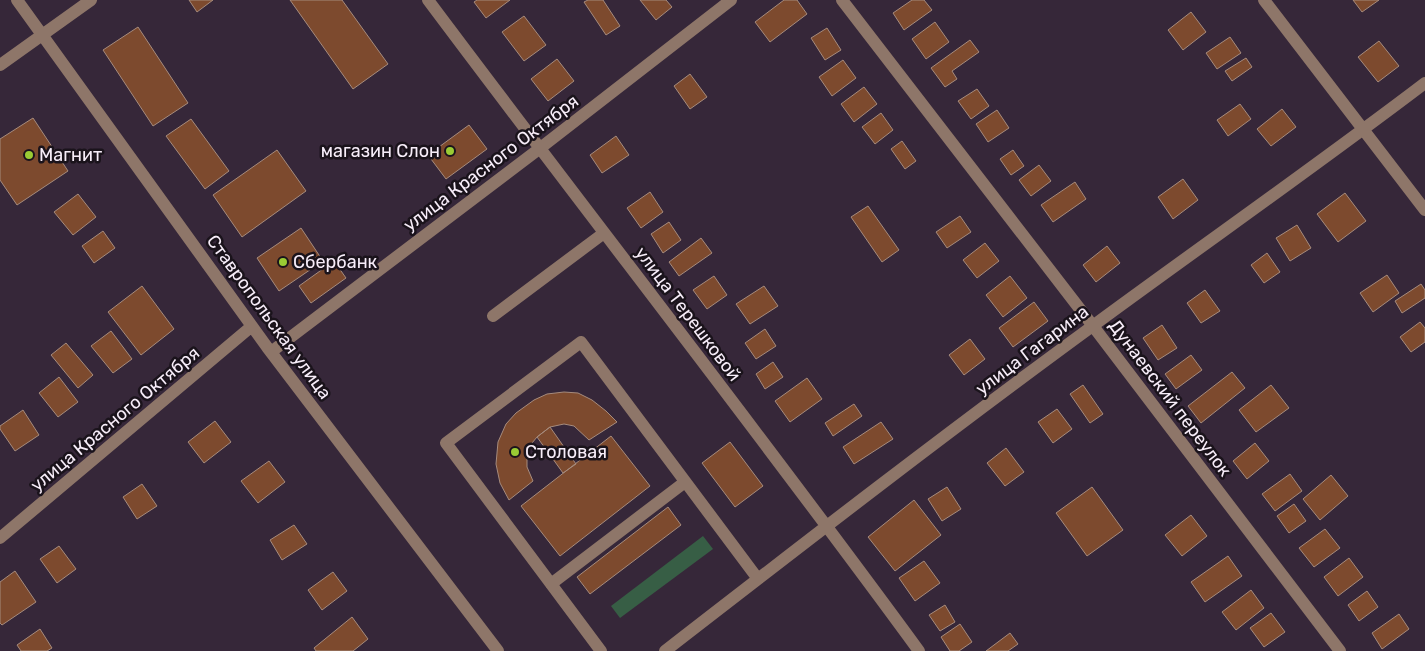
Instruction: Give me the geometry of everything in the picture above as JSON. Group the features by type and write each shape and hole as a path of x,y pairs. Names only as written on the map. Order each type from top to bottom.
{"street":[{"name":"Ставропольская улица","path":"17,0 271,352 498,651"},
{"path":"0,64 91,0"},
{"name":"улица Терешковой","path":"428,0 539,149 827,525 919,651"},
{"name":"улица Красного Октября","path":"271,352 539,149 731,0"},
{"name":"Дунаевский переулок","path":"842,0 1340,651"},
{"path":"1264,0 1425,210"},
{"name":"улица Гагарина","path":"665,651 827,525 1093,326 1364,130 1425,83"},
{"path":"493,316 604,233"},
{"name":"улица Красного Октября","path":"0,538 252,326"},
{"path":"601,651 446,442 581,342 758,579"},
{"path":"551,584 685,482"}],"green space":[{"path":"703,536 713,549 620,618 611,606"}],"building":[{"path":"189,0 213,0 197,12"},
{"path":"290,0 342,0 388,64 353,89"},
{"path":"477,0 510,0 486,18 474,2"},
{"path":"588,0 603,0 620,26 606,35 584,2"},
{"path":"640,0 666,0 672,7 656,20"},
{"path":"784,0 797,0 807,14 770,42 755,22"},
{"path":"912,0 924,0 932,10 904,30 893,13"},
{"path":"1353,0 1379,0 1362,12"},
{"path":"1191,12 1206,32 1183,50 1168,30"},
{"path":"524,16 546,45 524,61 502,32"},
{"path":"935,22 949,42 926,59 912,39"},
{"path":"138,27 188,103 153,126 103,50"},
{"path":"827,28 841,50 825,60 811,38"},
{"path":"1230,37 1241,53 1217,69 1206,53"},
{"path":"970,40 979,52 952,71 957,79 945,87 931,68"},
{"path":"1379,41 1399,66 1378,82 1358,57"},
{"path":"1246,58 1252,67 1232,81 1225,71"},
{"path":"557,59 574,81 548,101 531,79"},
{"path":"843,60 856,78 832,96 819,77"},
{"path":"690,74 707,97 690,109 674,86"},
{"path":"864,87 877,104 854,122 841,104"},
{"path":"977,89 989,106 971,119 958,101"},
{"path":"1240,104 1251,119 1228,136 1217,120"},
{"path":"1282,109 1296,127 1271,146 1257,129"},
{"path":"997,110 1009,128 988,142 976,124"},
{"path":"881,113 893,130 875,144 862,127"},
{"name":"Магнит","path":"33,118 68,171 17,205 0,180 0,139"},
{"path":"191,119 229,171 205,189 166,136"},
{"path":"469,125 487,149 446,179 428,155"},
{"path":"616,136 629,155 602,173 590,155"},
{"path":"902,141 916,161 905,169 891,149"},
{"path":"277,150 306,191 242,237 213,195"},
{"path":"1013,150 1024,166 1011,175 1000,159"},
{"path":"1039,165 1051,181 1031,196 1019,180"},
{"path":"1183,179 1198,200 1173,219 1158,197"},
{"path":"1075,182 1086,199 1053,222 1041,205"},
{"path":"650,192 663,212 641,228 627,208"},
{"path":"1345,193 1366,221 1338,242 1317,214"},
{"path":"78,194 96,217 73,235 54,212"},
{"path":"868,206 899,250 882,262 851,217"},
{"path":"960,216 971,232 947,248 936,232"},
{"path":"669,222 681,240 663,253 651,234"},
{"path":"1297,225 1311,248 1290,261 1276,238"},
{"path":"301,228 323,261 279,291 257,258"},
{"path":"103,231 115,248 94,263 82,246"},
{"path":"701,238 712,253 679,276 669,262"},
{"path":"985,243 999,261 977,278 963,260"},
{"path":"1107,246 1120,263 1096,282 1083,265"},
{"path":"1267,253 1280,272 1264,283 1251,265"},
{"path":"334,261 346,278 311,303 299,286"},
{"path":"1387,275 1399,293 1373,312 1360,293"},
{"path":"714,276 727,295 707,309 693,290"},
{"path":"1010,276 1027,298 1003,317 986,295"},
{"path":"1421,284 1425,290 1425,298 1402,313 1395,301"},
{"path":"142,286 174,329 141,355 108,312"},
{"path":"764,286 778,306 750,324 736,304"},
{"path":"1205,290 1220,311 1201,323 1187,303"},
{"path":"1034,302 1048,321 1013,347 999,328"},
{"path":"1420,322 1425,328 1425,342 1411,352 1400,337"},
{"path":"1162,325 1177,348 1158,360 1143,338"},
{"path":"765,329 776,346 756,359 745,343"},
{"path":"111,331 132,359 113,373 91,346"},
{"path":"970,339 985,359 964,375 949,355"},
{"path":"66,343 93,375 78,388 51,355"},
{"path":"1191,355 1202,370 1176,389 1165,374"},
{"path":"773,362 783,377 765,389 756,374"},
{"path":"1232,372 1245,388 1201,423 1188,406"},
{"path":"59,377 78,402 58,417 39,393"},
{"path":"807,378 822,399 790,422 775,401"},
{"path":"1083,385 1103,414 1090,423 1070,394"},
{"path":"1271,385 1289,408 1256,432 1239,410"},
{"path":"578,393 592,400 617,422 589,440 574,426 564,424 550,427 537,437 527,449 527,467 533,481 509,500 500,483 496,464 498,442 506,424 516,413 534,400 547,394"},
{"path":"854,404 862,416 833,436 825,423"},
{"path":"1057,409 1072,429 1053,443 1038,422"},
{"path":"23,410 39,435 15,451 0,429 0,426"},
{"path":"215,421 231,442 204,463 188,442"},
{"path":"881,422 893,439 854,464 843,447"},
{"path":"550,427 576,464 563,473 537,437"},
{"path":"611,436 650,486 560,556 521,506"},
{"path":"730,442 763,486 735,507 702,463"},
{"path":"1255,443 1269,461 1247,479 1233,461"},
{"path":"1006,448 1024,472 1005,486 987,463"},
{"path":"269,461 285,482 258,503 241,481"},
{"path":"1290,474 1302,491 1275,511 1262,494"},
{"path":"1331,475 1348,496 1320,520 1303,499"},
{"path":"142,484 157,506 137,519 123,497"},
{"path":"947,487 961,509 942,521 928,499"},
{"path":"1092,487 1123,530 1087,556 1056,513"},
{"path":"914,500 941,535 895,571 868,537"},
{"path":"1294,504 1306,521 1289,533 1277,516"},
{"path":"668,507 681,525 590,594 577,577"},
{"path":"1191,515 1207,536 1182,556 1165,535"},
{"path":"294,525 307,544 282,560 270,540"},
{"path":"1325,529 1340,548 1314,567 1299,548"},
{"path":"59,546 76,569 57,583 40,559"},
{"path":"1228,556 1242,576 1205,602 1191,582"},
{"path":"1349,558 1363,577 1338,596 1324,577"},
{"path":"924,561 940,583 915,601 899,578"},
{"path":"15,571 36,602 2,625 0,623 0,582"},
{"path":"333,572 347,591 322,610 308,590"},
{"path":"1251,590 1264,608 1236,630 1222,612"},
{"path":"1367,591 1378,607 1359,621 1348,605"},
{"path":"945,605 955,622 940,631 929,615"},
{"path":"1271,613 1285,632 1264,647 1250,628"},
{"path":"1399,614 1409,629 1382,649 1372,633"},
{"path":"352,617 368,639 353,651 316,651 314,648"},
{"path":"960,624 972,642 959,651 950,651 941,637"},
{"path":"40,629 52,648 47,651 21,651 17,645"},
{"path":"1010,633 1018,644 1008,651 986,651"}],"place":[{"name":"магазин Слон","path":"450,151"},
{"name":"Магнит","path":"29,155"},
{"name":"Сбербанк","path":"283,262"},
{"name":"Столовая","path":"515,452"}]}
